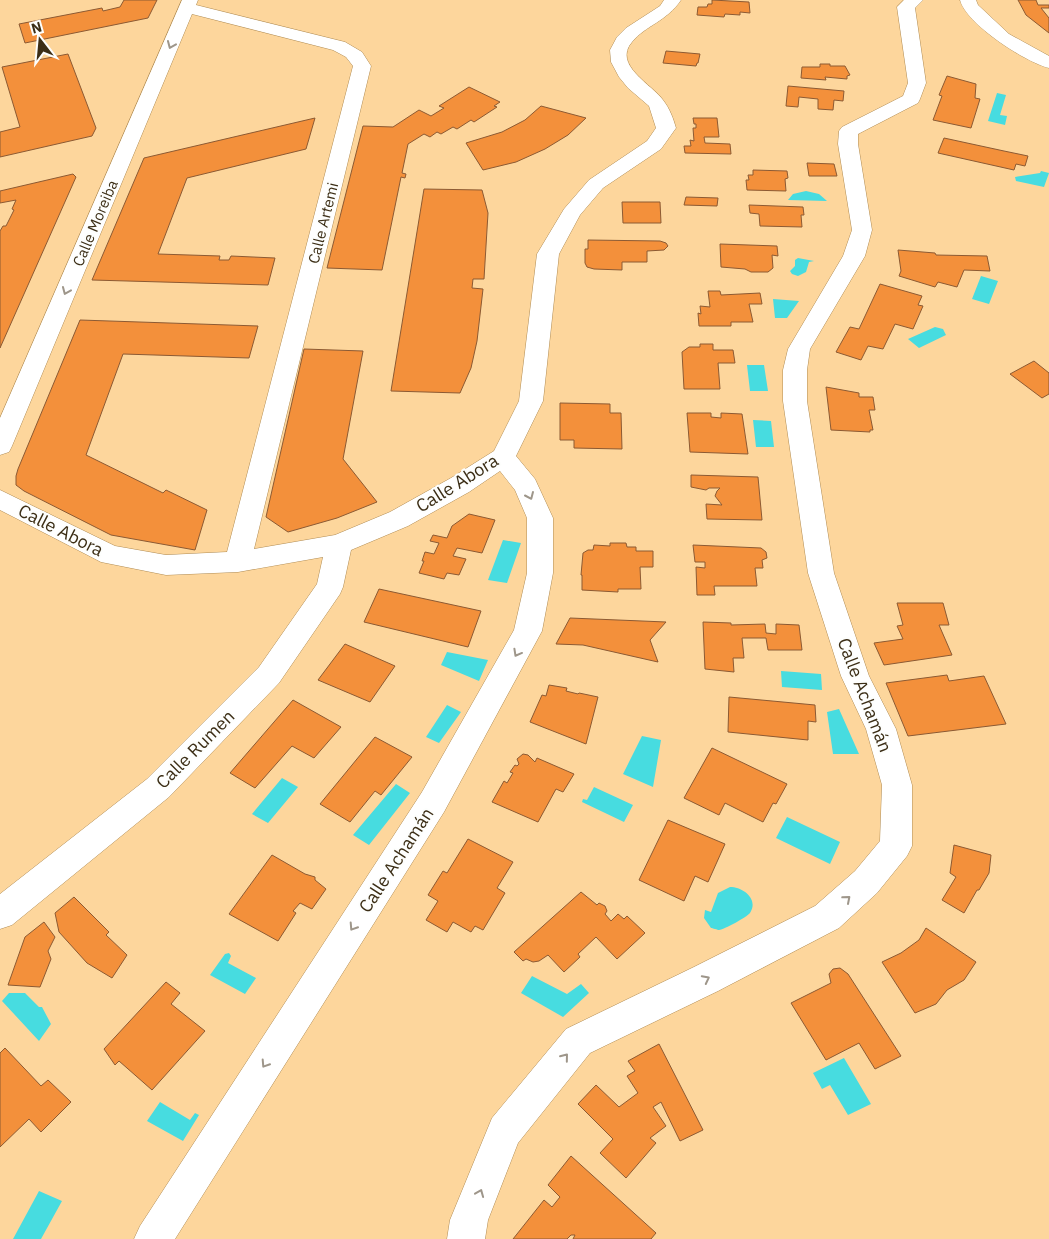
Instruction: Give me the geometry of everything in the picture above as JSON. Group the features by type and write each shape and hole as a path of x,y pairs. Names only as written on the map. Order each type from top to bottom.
{"street":[{"name":"Calle Abora","path":"0,499 110,556 166,565 238,562 339,544 398,519 460,485 503,457 531,401 548,254 571,213 596,184 654,145 666,128 663,110 652,97 629,77 621,63 618,51 625,37 663,12 672,0"},
{"name":"Calle Achamán","path":"466,1239 469,1220 505,1132 578,1041 706,979 827,917 866,882 896,846 897,785 881,729 855,676 821,573 794,401 795,370 799,349 854,256 862,230 848,144 849,131 911,99 917,83 906,7 914,0"},
{"path":"968,0 970,7 1004,38 1049,63"},
{"name":"Calle Moreiba","path":"0,446 189,4"},
{"name":"Calle Artemi","path":"189,4 339,46 352,52 359,58 362,66 238,562"},
{"name":"Calle Achamán","path":"153,1239 433,802 528,632 540,573 540,518 526,486 503,457"},
{"name":"Calle Rumen","path":"0,914 158,788 269,675 330,588 339,544"}],"water":[{"path":"997,93 1006,95 1000,115 1007,116 1005,125 988,121"},
{"path":"1041,171 1049,173 1044,187 1016,181 1015,177 1040,173"},
{"path":"806,191 819,194 827,201 788,200 793,194"},
{"path":"798,258 814,261 809,262 806,272 798,276 790,271 795,266 795,260"},
{"path":"981,276 998,281 989,304 972,299"},
{"path":"773,299 799,301 787,318 775,318"},
{"path":"935,327 943,329 946,335 919,348 908,339"},
{"path":"747,365 764,365 768,391 750,391"},
{"path":"753,420 771,421 774,447 756,447"},
{"path":"503,540 521,543 507,583 488,580"},
{"path":"447,652 488,660 479,681 441,665"},
{"path":"781,671 821,674 822,690 782,687"},
{"path":"447,705 461,712 439,743 426,737"},
{"path":"839,709 859,754 833,754 827,712"},
{"path":"642,736 661,740 653,787 623,774"},
{"path":"282,778 298,787 268,823 252,814"},
{"path":"396,784 410,793 369,845 353,835"},
{"path":"594,787 633,805 624,822 582,802 583,799 587,800"},
{"path":"787,817 840,842 830,864 776,838"},
{"path":"730,887 740,889 748,895 752,903 750,913 722,929 711,928 704,918 705,910 711,912 718,893"},
{"path":"229,953 231,956 228,963 256,978 245,994 210,975 225,954"},
{"path":"532,976 567,994 581,984 589,993 563,1017 521,993"},
{"path":"9,993 25,993 39,1007 42,1007 51,1024 39,1041 2,1001"},
{"path":"844,1058 871,1104 848,1115 830,1085 822,1089 813,1073"},
{"path":"160,1102 190,1120 195,1113 199,1115 183,1141 147,1121"},
{"path":"39,1191 62,1201 41,1239 13,1239"}],"building":[{"path":"124,0 157,0 148,18 25,43 19,24 102,8 103,11 120,7"},
{"path":"712,0 749,2 750,13 740,12 740,15 725,14 724,17 697,15 698,7 707,7 708,4 712,4"},
{"path":"1018,0 1036,0 1038,5 1049,5 1049,8 1041,8 1049,18 1049,33 1026,15"},
{"path":"666,51 700,54 698,63 696,66 663,63"},
{"path":"68,54 96,128 92,136 0,157 0,132 20,127 2,67"},
{"path":"820,64 845,66 850,75 847,76 847,79 825,77 826,80 801,78 802,67 820,67"},
{"path":"947,76 976,84 975,98 980,99 971,128 933,120 942,96 939,95"},
{"path":"788,86 844,91 843,101 834,100 833,110 818,109 818,99 799,97 798,107 786,106"},
{"path":"469,87 500,102 494,106 497,107 474,122 471,120 457,129 453,127 441,134 437,132 430,137 424,134 408,144 402,173 406,174 405,178 401,177 382,270 327,268 363,126 393,127 419,110 431,116 444,108 439,106"},
{"path":"541,106 586,118 568,135 545,149 516,162 483,170 466,143 502,132 525,120"},
{"path":"315,118 306,149 187,178 158,254 220,256 219,260 229,260 231,256 275,258 268,285 92,280 144,158"},
{"path":"693,118 717,118 719,137 704,137 705,143 730,144 731,154 685,153 684,146 691,146 690,140 694,141 693,128 696,128 696,124 694,124"},
{"path":"944,138 1028,156 1025,166 1016,164 1014,170 938,153"},
{"path":"807,163 834,164 837,176 809,176"},
{"path":"753,170 787,171 788,178 785,179 786,191 747,190 746,180 749,180 748,175 753,175"},
{"path":"73,174 76,177 0,348 0,231 3,226 6,226 14,210 12,209 16,200 0,203 0,191"},
{"path":"424,189 482,190 488,213 484,279 473,279 472,288 483,289 477,341 471,368 460,393 391,391"},
{"path":"686,197 718,198 717,206 684,205"},
{"path":"622,202 660,202 661,223 623,223"},
{"path":"749,205 803,207 804,215 801,215 802,227 760,226 759,214 750,213"},
{"path":"588,240 660,241 668,246 664,250 647,251 647,262 622,262 622,270 594,269 587,267 585,263 585,249 588,249"},
{"path":"720,244 777,246 778,256 772,255 773,268 768,272 751,272 745,269 721,267"},
{"path":"898,250 935,253 936,255 987,256 990,271 964,270 957,287 938,282 935,287 899,276 901,271"},
{"path":"880,284 922,296 918,305 923,306 913,329 895,324 883,349 868,346 861,360 836,352 850,327 859,329"},
{"path":"708,291 720,291 721,295 760,293 762,304 749,304 753,322 731,322 731,326 699,326 698,313 701,314 700,306 710,307"},
{"path":"80,320 258,326 249,358 123,354 86,455 163,493 166,490 207,510 195,550 111,535 24,491 16,485 18,469"},
{"path":"700,344 713,344 713,350 733,350 735,363 718,363 720,389 684,389 682,352 689,347 700,347"},
{"path":"304,349 363,351 343,459 377,502 337,518 288,532 266,517"},
{"path":"1034,361 1049,373 1049,394 1042,398 1010,374"},
{"path":"826,387 859,393 859,397 873,397 875,410 869,410 873,430 870,430 870,432 831,430"},
{"path":"560,403 610,404 610,413 621,413 622,449 574,448 574,440 560,440"},
{"path":"687,413 711,413 711,417 721,418 721,413 742,414 748,454 690,452"},
{"path":"691,475 758,477 762,520 707,519 706,504 722,505 715,496 720,488 709,488 706,490 691,487"},
{"path":"469,514 495,520 482,553 457,548 453,556 466,559 459,575 447,573 444,579 419,573 424,561 422,561 425,552 434,554 439,543 430,541 433,535 447,538 452,526"},
{"path":"610,543 626,543 627,547 636,547 636,551 653,551 653,567 640,567 641,589 618,589 618,592 582,590 583,553 593,550 594,545 610,546"},
{"path":"693,545 761,548 766,552 767,558 762,560 763,568 755,568 757,586 714,586 715,595 697,595 696,567 705,568 705,562 695,562"},
{"path":"379,589 481,611 468,647 364,622"},
{"path":"897,603 943,603 949,625 939,625 952,655 884,665 874,643 903,639 897,626 903,625"},
{"path":"570,618 666,622 650,640 658,662 583,645 556,644"},
{"path":"703,622 731,623 731,625 765,624 766,633 776,634 776,624 799,625 802,650 768,650 766,638 742,638 744,658 733,658 734,672 705,669"},
{"path":"345,644 395,666 370,702 318,680"},
{"path":"947,675 949,681 984,676 1006,724 908,736 886,683"},
{"path":"549,685 567,688 566,691 578,694 598,697 586,744 530,722 542,695 546,696"},
{"path":"729,697 815,705 816,722 808,721 808,740 728,732"},
{"path":"293,700 341,727 314,758 292,746 255,788 230,773"},
{"path":"375,737 412,757 381,795 375,791 350,822 320,804"},
{"path":"712,748 787,784 776,804 773,803 763,822 725,803 719,815 684,798"},
{"path":"523,754 528,755 535,762 537,758 574,774 563,792 556,789 538,822 492,802 504,781 507,783 513,773 510,772 515,765 519,764 517,759"},
{"path":"668,820 725,844 708,882 695,876 684,901 639,880"},
{"path":"468,839 513,862 497,888 505,893 483,930 475,926 471,932 453,922 447,932 426,920 438,901 428,895 443,871 447,873"},
{"path":"954,845 991,855 989,873 964,913 942,900 956,877 950,873"},
{"path":"272,855 305,874 315,877 315,880 326,889 312,909 300,903 293,911 296,913 278,941 229,914"},
{"path":"581,892 597,905 599,903 605,906 607,911 605,914 611,921 618,914 624,919 627,916 645,933 617,959 596,937 578,954 580,957 564,972 548,955 539,961 533,962 526,959 523,961 514,952"},
{"path":"74,897 109,932 106,935 127,955 112,978 87,963 59,932 55,913"},
{"path":"44,922 55,937 48,951 51,959 40,987 8,985 25,937"},
{"path":"926,928 976,962 964,980 947,990 936,1004 915,1013 882,962 901,953 919,940"},
{"path":"840,968 848,974 901,1056 875,1069 859,1043 826,1060 791,1003 831,983 829,974 833,969"},
{"path":"166,982 180,993 171,1004 205,1031 152,1090 119,1061 115,1065 104,1049"},
{"path":"659,1044 703,1130 680,1141 661,1102 653,1107 666,1126 650,1138 656,1143 626,1178 600,1153 613,1139 578,1104 596,1085 619,1107 638,1093 627,1076 635,1071 628,1061"},
{"path":"5,1048 41,1086 48,1080 71,1102 41,1132 29,1119 0,1147 0,1053"},
{"path":"571,1156 656,1233 651,1239 573,1239 575,1235 571,1235 567,1239 513,1239 544,1200 552,1207 560,1197 548,1185"}]}
